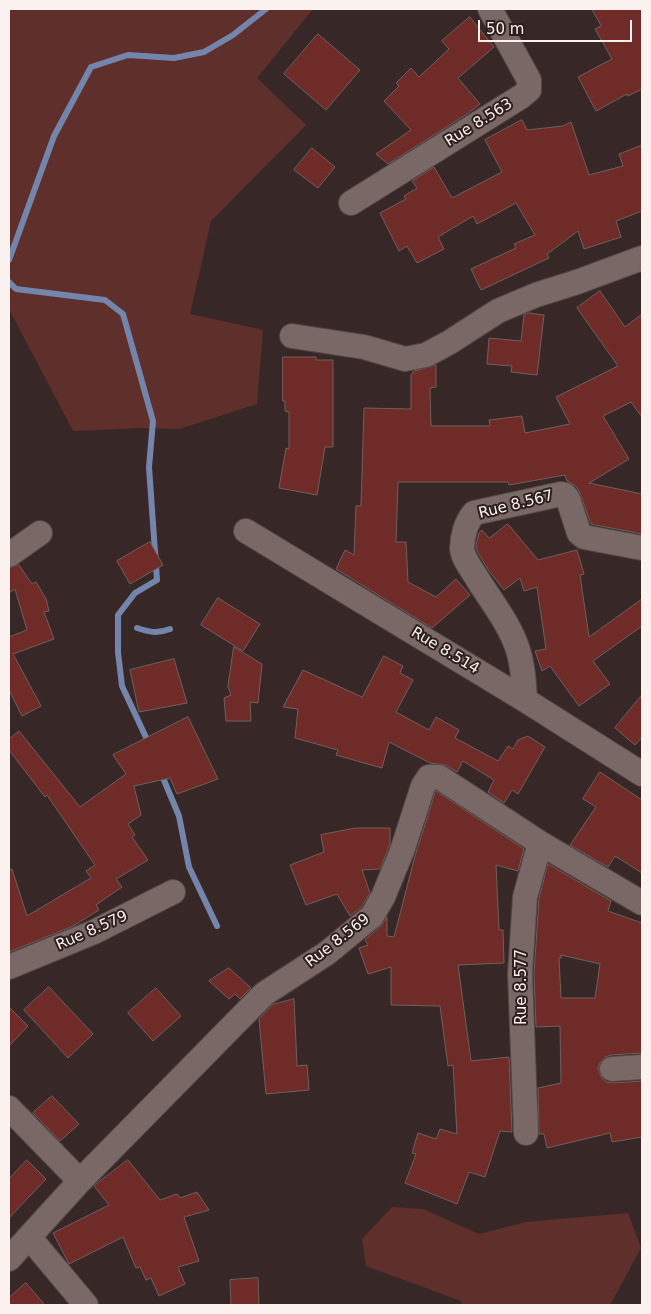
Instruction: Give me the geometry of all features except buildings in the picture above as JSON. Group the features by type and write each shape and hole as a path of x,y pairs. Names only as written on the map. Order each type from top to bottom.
{"street":[{"name":"Rue 8.563","path":"351,203 529,90 529,80 490,9"},
{"path":"292,336 364,347 405,359 426,355 498,311 536,295 642,258"},
{"name":"Rue 8.567","path":"525,700 518,650 508,628 469,566 462,550 469,519 474,514 560,494 565,495 568,500 579,533 584,537 642,548"},
{"name":"Rue 8.514","path":"246,531 525,700 642,774"},
{"path":"9,555 40,533"},
{"name":"Rue 8.569","path":"80,1180 264,994 326,953 372,916 402,851 423,786 429,777 439,777 540,843 642,903"},
{"name":"Rue 8.577","path":"526,1133 520,974 525,897 540,843"},
{"name":"Rue 8.579","path":"9,967 94,932 174,892"},
{"path":"612,1069 642,1067"},
{"path":"9,1108 80,1180 9,1259"},
{"path":"29,1237 86,1305"}],"shaded area":[{"path":"9,9 313,9 257,78 306,125 211,221 190,314 263,330 257,404 179,429 139,428 73,431 9,309"},
{"path":"392,1207 423,1209 479,1234 526,1222 628,1213 641,1248 610,1305 462,1305 461,1301 366,1266 362,1239"}],"waterway":[{"path":"9,260 54,136 91,67 128,55 174,58 204,52 233,35 266,9"},
{"path":"9,282 16,289 105,300 123,314 153,421 149,467 157,580 135,593 118,615 118,652 122,686 150,746"},
{"path":"137,628 153,632 170,629"},
{"path":"161,773 179,816 189,867 217,926"}]}
